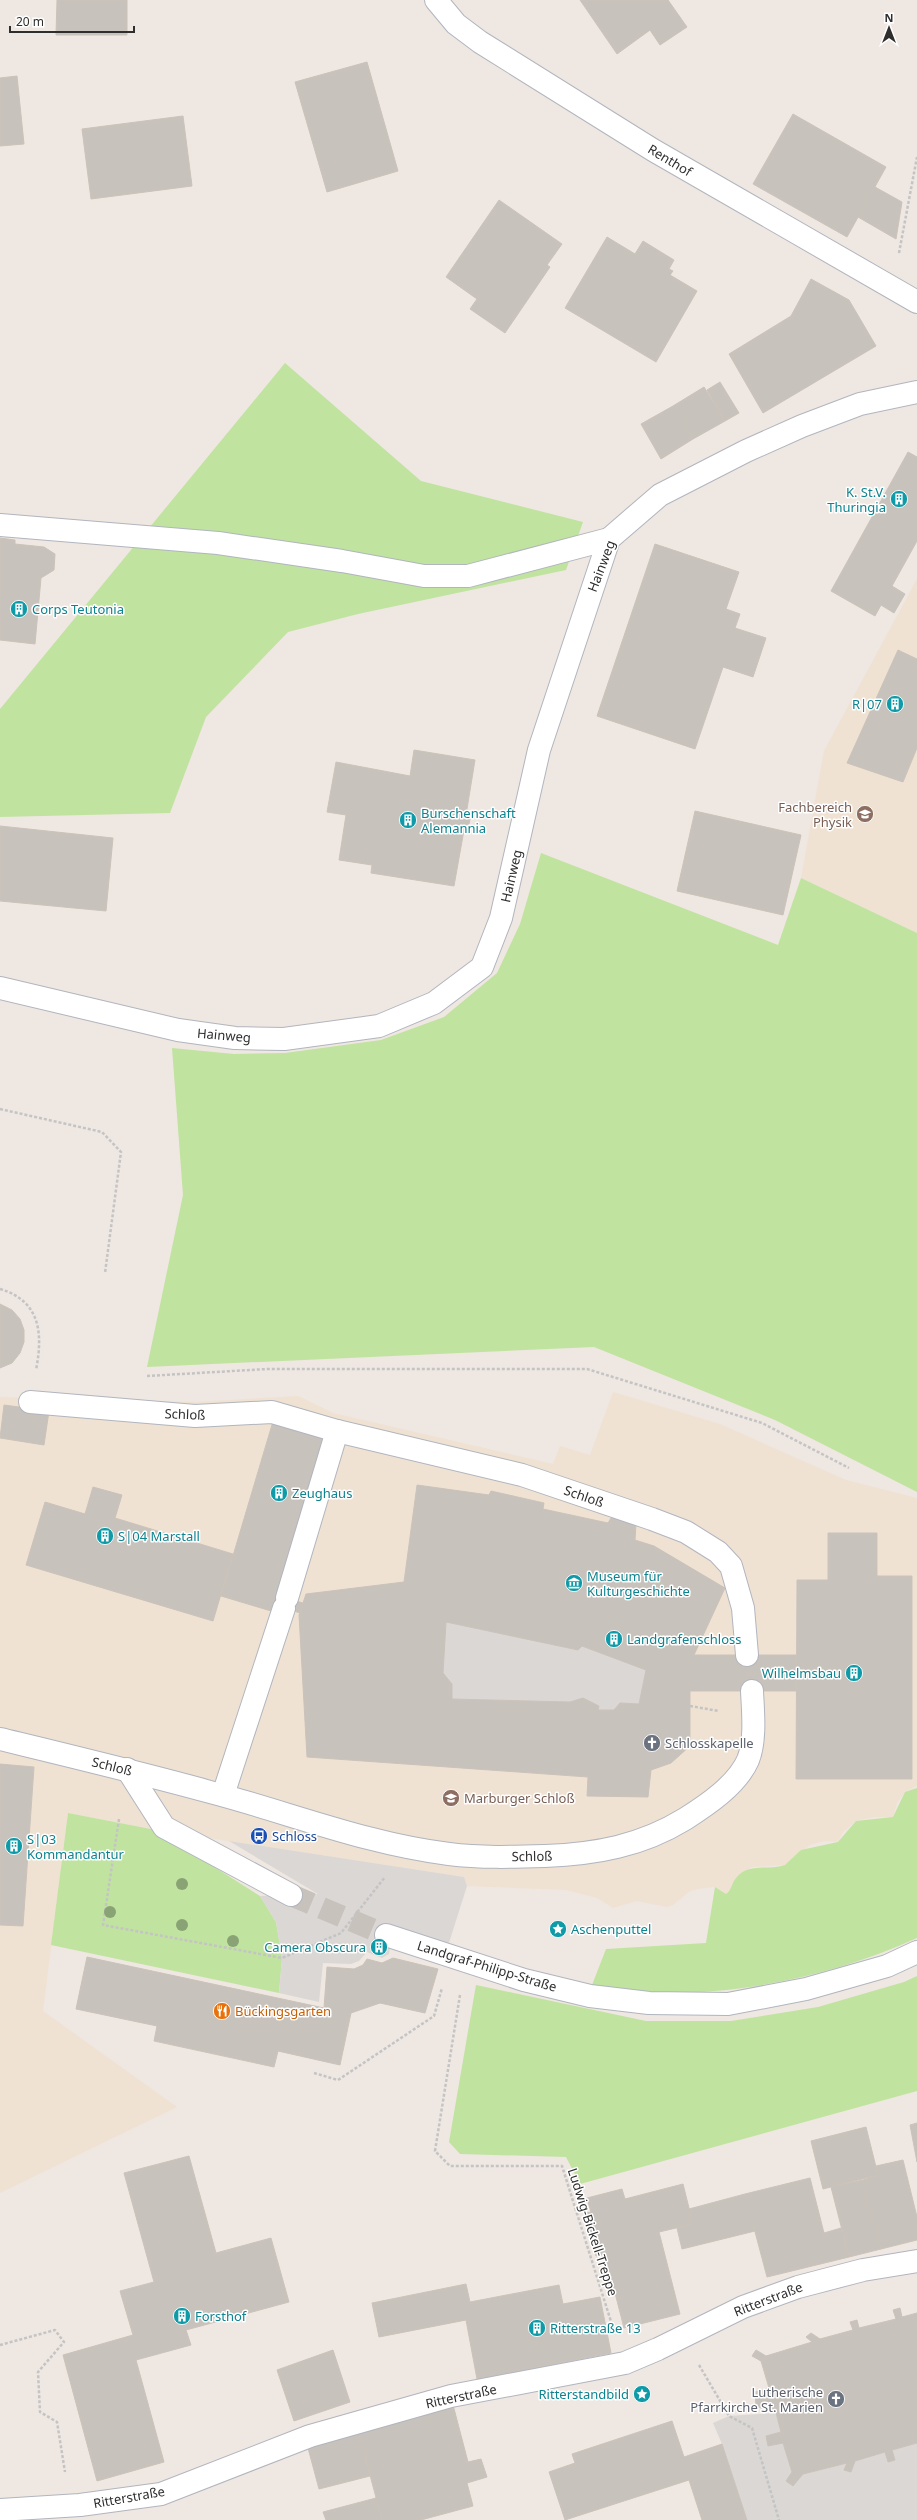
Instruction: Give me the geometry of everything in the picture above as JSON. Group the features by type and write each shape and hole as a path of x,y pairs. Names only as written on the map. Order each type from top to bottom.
{"street":[{"name":"Renthof","path":"436,0 456,24 487,46 652,150 893,290 917,302"},
{"name":"Hainweg","path":"0,988 178,1030 235,1038 284,1039 379,1026 434,1003 482,967 501,918 539,750 609,538 660,495 746,451 802,426 860,404 917,392"},
{"path":"0,525 218,543 342,561 424,576 468,576 609,538"},
{"name":"Schloß","path":"30,1402 195,1416 272,1412 337,1431 522,1475 686,1532 718,1552 731,1566 743,1608 747,1655"},
{"path":"223,1795 285,1603 337,1431"},
{"name":"Schloß","path":"0,1739 126,1769 223,1795 381,1841 450,1854 517,1857 585,1854 620,1848 647,1839 699,1810 724,1790 748,1760 752,1743 752,1691"},
{"path":"126,1769 164,1827 291,1895"},
{"name":"Landgraf-Philipp-Straße","path":"386,1935 524,1980 590,1996 649,2002 728,2004 806,1989 887,1966 917,1952"},
{"name":"Ritterstraße","path":"0,2510 80,2506 161,2494 310,2436 451,2396 625,2363 658,2349 743,2307 798,2287 863,2270 917,2261"}],"path":[{"path":"893,290 908,198 917,157"},
{"path":"0,1109 102,1132 121,1152 105,1273"},
{"path":"0,1289 8,1291 34,1310 39,1327 40,1349 30,1402"},
{"path":"146,1376 267,1369 588,1369 762,1423 848,1468"},
{"path":"126,1769 103,1925 282,1958 341,1933 408,1846"},
{"name":"Ludwig-Bickell-Treppe","path":"466,1961 435,2151 450,2166 562,2166 625,2363"},
{"path":"314,2073 338,2080 434,2016 443,1983"},
{"path":"0,2345 55,2330 64,2342 38,2372 40,2412 57,2422 65,2473 71,2475"},
{"path":"697,2361 729,2416 752,2428 780,2520"}],"shaded area":[{"name":"Fachbereich Physik","path":"917,579 917,933 801,878 824,751"},
{"name":"Marburger Schloß","path":"613,1392 720,1424 846,1480 917,1498 917,1786 905,1792 897,1803 893,1817 874,1817 856,1821 843,1832 838,1842 824,1841 810,1845 785,1865 752,1867 735,1879 731,1891 726,1894 715,1887 698,1889 690,1891 673,1905 667,1907 637,1901 613,1908 597,1898 566,1890 467,1886 464,1877 156,1830 68,1813 43,2011 177,2107 0,2193 0,1397 195,1402 298,1396 333,1413 553,1464 560,1446 590,1455"},
{"path":"446,1622 578,1650 582,1646 646,1670 639,1704 620,1703 614,1710 598,1710 599,1706 583,1698 570,1702 452,1699 452,1684 443,1673"},
{"path":"229,1841 464,1877 467,1886 447,1949 390,1947 389,1954 382,1958 367,1952 359,1961 351,1964 323,1963 319,2002 279,1993 282,1958 276,1922 260,1896 318,1894"},
{"path":"776,2413 781,2432 766,2436 768,2446 783,2443 792,2472 786,2481 793,2486 803,2474 847,2463 844,2470 851,2472 855,2461 885,2452 888,2462 892,2450 917,2443 917,2520 747,2520 722,2444 713,2423 729,2416"}],"green space":[{"path":"285,363 421,481 583,522 566,570 358,614 288,632 206,717 170,813 0,817 0,709"},
{"path":"541,853 778,945 801,878 917,933 917,1492 775,1420 594,1347 147,1367 183,1195 172,1048 234,1054 285,1053 381,1040 444,1017 497,973 520,924"},
{"path":"917,1788 917,1938 886,1951 821,1972 754,1986 686,1993 652,1993 592,1985 606,1949 706,1943 715,1887 726,1894 736,1878 747,1870 753,1868 779,1867 785,1865 801,1850 838,1842 856,1821 893,1817 905,1792"},
{"path":"68,1813 156,1830 260,1896 276,1922 282,1958 279,1993 51,1945"},
{"path":"917,1976 917,2091 580,2184 566,2157 460,2154 449,2142 476,1985 646,2021 731,2021 818,2007 904,1982"}],"building":[{"path":"57,0 127,0 127,35 56,35"},
{"path":"580,0 668,0 687,27 660,45 650,30 617,54"},
{"path":"367,62 398,171 327,192 295,82"},
{"path":"17,76 24,144 0,146 0,78"},
{"path":"793,114 886,167 847,237 753,184"},
{"path":"183,116 192,186 91,199 82,129"},
{"path":"875,187 902,202 896,239 858,217"},
{"path":"499,200 562,244 547,265 550,267 505,333 470,309 477,299 446,277"},
{"path":"607,237 635,254 643,241 674,260 669,269 673,271 670,275 697,291 656,362 565,308"},
{"path":"811,279 849,300 876,346 763,413 729,354 791,316"},
{"path":"720,382 739,413 725,421 707,390"},
{"path":"704,387 725,421 693,439 673,406"},
{"path":"673,406 693,439 661,459 641,424"},
{"name":"K. St.V. Thuringia","path":"908,452 917,457 917,541 892,586 905,594 894,613 881,605 875,616 831,591"},
{"name":"Corps Teutonia","path":"0,538 15,540 15,544 44,547 55,554 54,570 41,578 35,644 0,640"},
{"path":"655,544 739,572 726,609 740,614 735,628 766,638 753,677 723,667 695,749 597,716"},
{"name":"R|07","path":"898,650 917,659 917,748 903,782 847,763"},
{"name":"Burschenschaft Alemannia","path":"414,750 475,760 467,809 471,815 469,824 464,830 454,886 371,873 372,865 339,860 346,815 327,812 336,762 410,776"},
{"path":"695,811 801,835 783,915 677,891"},
{"path":"0,826 113,838 106,911 0,901"},
{"path":"0,1304 12,1310 20,1319 24,1330 24,1342 20,1353 12,1363 0,1368"},
{"path":"4,1405 49,1411 44,1445 0,1438"},
{"name":"Zeughaus","path":"274,1418 325,1433 271,1611 221,1596"},
{"name":"Landgrafenschloss","path":"417,1485 489,1495 491,1491 544,1503 543,1509 608,1523 611,1518 636,1524 635,1540 654,1546 725,1588 694,1655 796,1655 796,1691 690,1691 690,1746 671,1763 651,1770 648,1797 587,1796 588,1777 307,1757 299,1615 306,1594 404,1582","holes":["446,1622 578,1650 582,1646 646,1670 639,1704 620,1703 614,1710 598,1710 599,1706 583,1698 570,1702 452,1699 452,1684 443,1673"]},
{"name":"S|04 Marstall","path":"93,1487 122,1495 115,1518 233,1554 213,1621 26,1565 45,1502 85,1514"},
{"name":"Wilhelmsbau","path":"828,1533 877,1533 877,1576 912,1576 912,1779 796,1779 797,1580 828,1580"},
{"path":"276,1595 303,1603 300,1613 273,1604"},
{"name":"S|03 Kommandantur","path":"0,1764 34,1767 23,1926 0,1925"},
{"name":"Camera Obscura","path":"377,1939 385,1941 387,1949 381,1955 373,1952 371,1945"},
{"name":"Bückingsgarten","path":"87,1957 324,2008 327,1967 354,1969 363,1965 367,1959 382,1963 393,1958 438,1969 425,2013 380,2003 351,2013 340,2065 278,2051 274,2067 154,2041 157,2026 76,2009"},
{"path":"917,2123 917,2162 910,2125"},
{"path":"866,2127 878,2175 823,2189 811,2141"},
{"name":"Forsthof","path":"189,2156 216,2253 271,2238 289,2302 186,2330 191,2345 136,2360 164,2462 97,2481 63,2355 133,2335 120,2291 154,2282 124,2173"},
{"path":"903,2160 917,2217 917,2240 881,2249 863,2180 878,2175 876,2166"},
{"path":"810,2178 824,2233 841,2228 849,2257 767,2277 745,2194"},
{"path":"863,2180 881,2249 849,2257 831,2187"},
{"path":"683,2184 693,2224 659,2232 680,2314 624,2328 605,2254 596,2256 585,2213 591,2212 587,2198 622,2189 625,2199"},
{"path":"745,2194 755,2231 682,2249 677,2228 693,2224 689,2209"},
{"name":"Ritterstraße 13","path":"466,2284 470,2302 559,2285 563,2304 600,2297 611,2353 477,2379 466,2320 379,2337 372,2303"},
{"name":"Lutherische Pfarrkirche St. Marien","path":"900,2308 902,2317 917,2313 917,2443 892,2450 895,2460 888,2462 885,2452 855,2461 851,2472 844,2470 847,2463 803,2474 793,2486 786,2481 792,2472 783,2443 768,2446 766,2436 781,2432 775,2409 769,2411 756,2406 755,2392 769,2388 761,2361 752,2356 756,2350 766,2356 812,2342 806,2337 811,2333 820,2339 853,2330 850,2322 857,2320 859,2328 896,2319 893,2310"},
{"path":"333,2350 350,2402 294,2421 277,2370"},
{"path":"452,2401 468,2462 481,2459 487,2477 467,2483 473,2506 421,2520 382,2520 359,2434 365,2433 363,2425"},
{"path":"672,2421 684,2457 722,2444 747,2520 702,2520 689,2480 565,2520 549,2472 575,2463 572,2454"},
{"path":"359,2434 370,2476 319,2489 308,2448"},
{"path":"376,2498 382,2520 326,2520 323,2512"}],"tunnel":[{"path":"747,1655 752,1691"},
{"path":"291,1895 386,1935"}],"place":[{"name":"K. St.V. Thuringia","path":"899,499"},
{"name":"Corps Teutonia","path":"19,609"},
{"name":"R|07","path":"895,704"},
{"name":"Fachbereich Physik","path":"865,814"},
{"name":"Burschenschaft Alemannia","path":"408,820"},
{"name":"Zeughaus","path":"279,1493"},
{"name":"S|04 Marstall","path":"105,1536"},
{"name":"Museum für Kulturgeschichte","path":"574,1583"},
{"name":"Landgrafenschloss","path":"614,1639"},
{"name":"Wilhelmsbau","path":"854,1673"},
{"name":"Schlosskapelle","path":"652,1743"},
{"name":"Marburger Schloß","path":"451,1798"},
{"name":"Schloss","path":"259,1836"},
{"name":"S|03 Kommandantur","path":"14,1846"},
{"name":"Aschenputtel","path":"558,1929"},
{"name":"Camera Obscura","path":"379,1947"},
{"name":"Bückingsgarten","path":"222,2011"},
{"name":"Forsthof","path":"182,2316"},
{"name":"Ritterstraße 13","path":"537,2328"},
{"name":"Ritterstandbild","path":"642,2394"},
{"name":"Lutherische Pfarrkirche St. Marien","path":"836,2399"}]}
